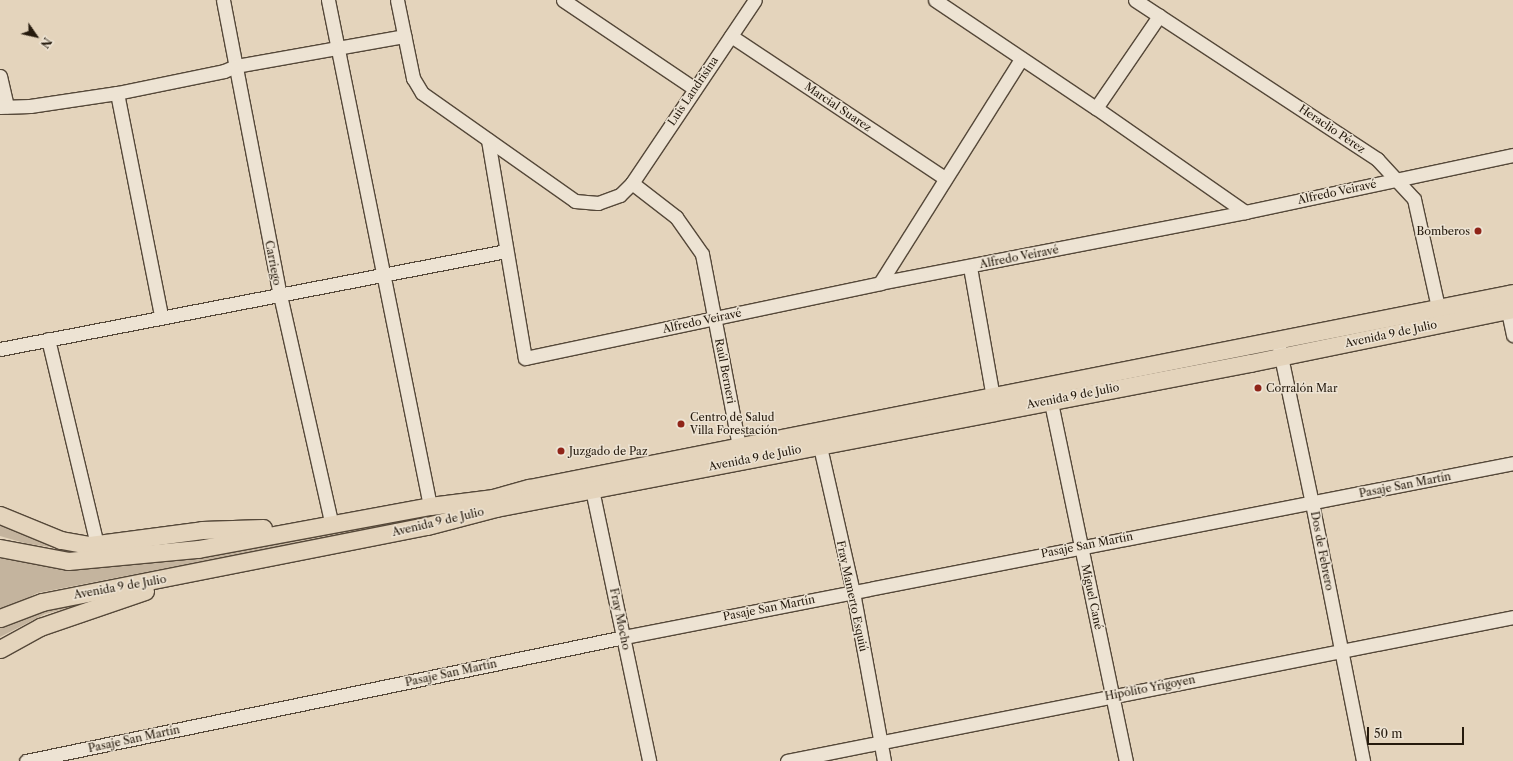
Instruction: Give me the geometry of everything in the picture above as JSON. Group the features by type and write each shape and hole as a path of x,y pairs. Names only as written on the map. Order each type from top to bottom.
{"main road":[{"name":"Avenida 9 de Julio","path":"0,548 68,561 198,549 430,506 591,483 1279,349 1509,302"},
{"name":"Avenida 9 de Julio","path":"0,618 42,602 200,573 591,483 739,447 818,439 993,397 1049,393"},
{"path":"0,515 61,540 97,544 202,530 326,526"},
{"path":"0,649 40,627 200,573"}],"street":[{"name":"Carriego","path":"223,0 326,526"},
{"path":"328,0 430,506"},
{"name":"Luis Landrisina","path":"397,0 413,78 422,93 575,201 598,203 620,195 632,183 755,0"},
{"path":"563,0 695,89"},
{"path":"935,0 1096,108 1245,212"},
{"name":"Heraclio Pérez","path":"1136,0 1378,159 1414,199 1440,316"},
{"path":"1096,108 1159,16"},
{"path":"0,76 3,106 30,106 117,93 224,71 236,66 404,36"},
{"name":"Marcial Suarez","path":"731,36 945,178"},
{"path":"880,282 1021,59"},
{"path":"117,93 161,316"},
{"path":"0,349 161,316 280,295 506,251 488,140"},
{"name":"Alfredo Veiravé","path":"506,251 525,358 880,282 970,266 1245,212 1513,155"},
{"name":"Raúl Berneri","path":"632,183 676,217 702,254 739,447"},
{"path":"970,266 993,397"},
{"path":"1509,302 1513,335"},
{"path":"48,339 97,544"},
{"name":"Dos de Febrero","path":"1279,349 1312,503 1363,761"},
{"name":"Miguel Cané","path":"1049,393 1126,761"},
{"name":"Fray Mamerto Esquiú","path":"818,439 853,592 884,761"},
{"name":"Pasaje San Martín","path":"26,761 624,637 1081,546 1312,503 1513,463"},
{"name":"Fray Mocho","path":"591,483 649,761"},
{"name":"Hipólito Yrigoyen","path":"787,761 1113,695 1342,652 1513,617"}],"shaded area":[{"path":"441,511 455,513 37,593 0,613 0,555 60,568 145,564"},
{"path":"0,523 44,539 233,534 96,553 28,544 0,536"},
{"path":"152,586 45,614 0,637 0,627 10,620 48,606"}],"place":[{"name":"Bomberos","path":"1478,231"},
{"name":"Corralón Mar","path":"1258,388"},
{"name":"Centro de Salud Villa Forestación","path":"681,424"},
{"name":"Juzgado de Paz","path":"561,451"}]}
